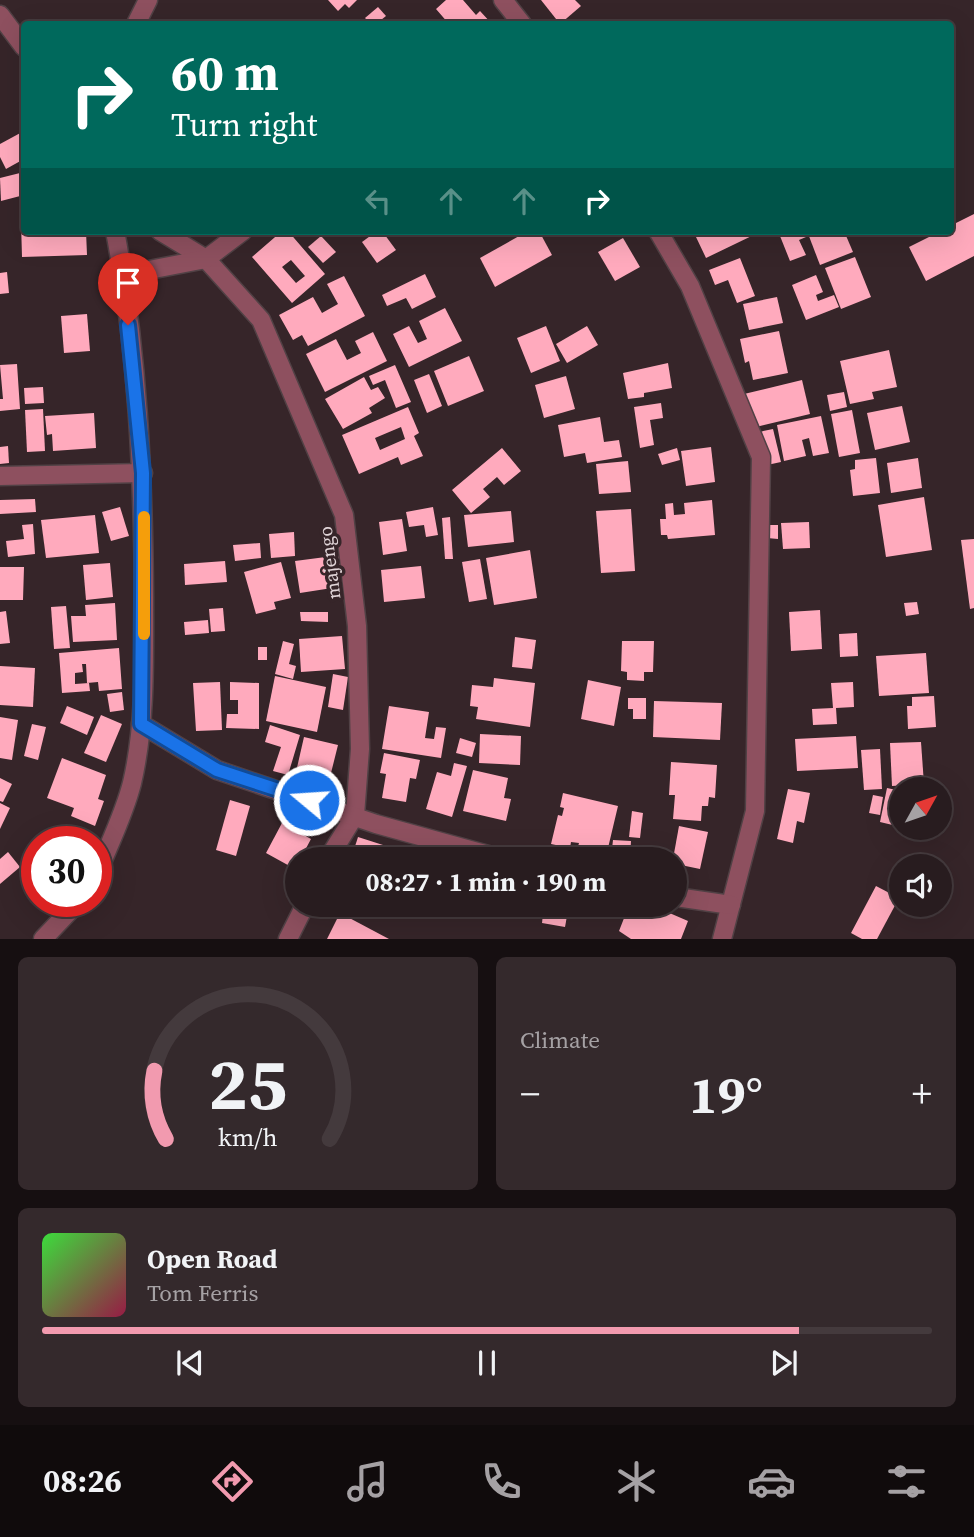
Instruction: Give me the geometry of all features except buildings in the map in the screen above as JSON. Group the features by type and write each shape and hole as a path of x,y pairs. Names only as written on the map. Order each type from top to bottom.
{"street":[{"path":"138,21 148,0"},
{"path":"503,0 514,21"},
{"path":"0,15 21,43"},
{"path":"112,836 132,784 141,724 143,473 123,275 116,235"},
{"name":"majengo","path":"166,235 205,260 261,320 344,515 357,626 360,749 355,815"},
{"path":"123,275 205,260 238,235"},
{"path":"660,235 690,286 761,457 755,811 722,939"},
{"path":"0,477 143,473"},
{"path":"141,724 217,770 376,824 459,847"},
{"path":"335,847 355,815"},
{"path":"687,899 731,905"},
{"path":"43,939 64,917"},
{"path":"288,939 299,917"}],"slow traffic":[{"path":"144,517 144,634"}],"route":[{"path":"128,325 143,473 144,631 141,724 217,770 309,800"}]}
